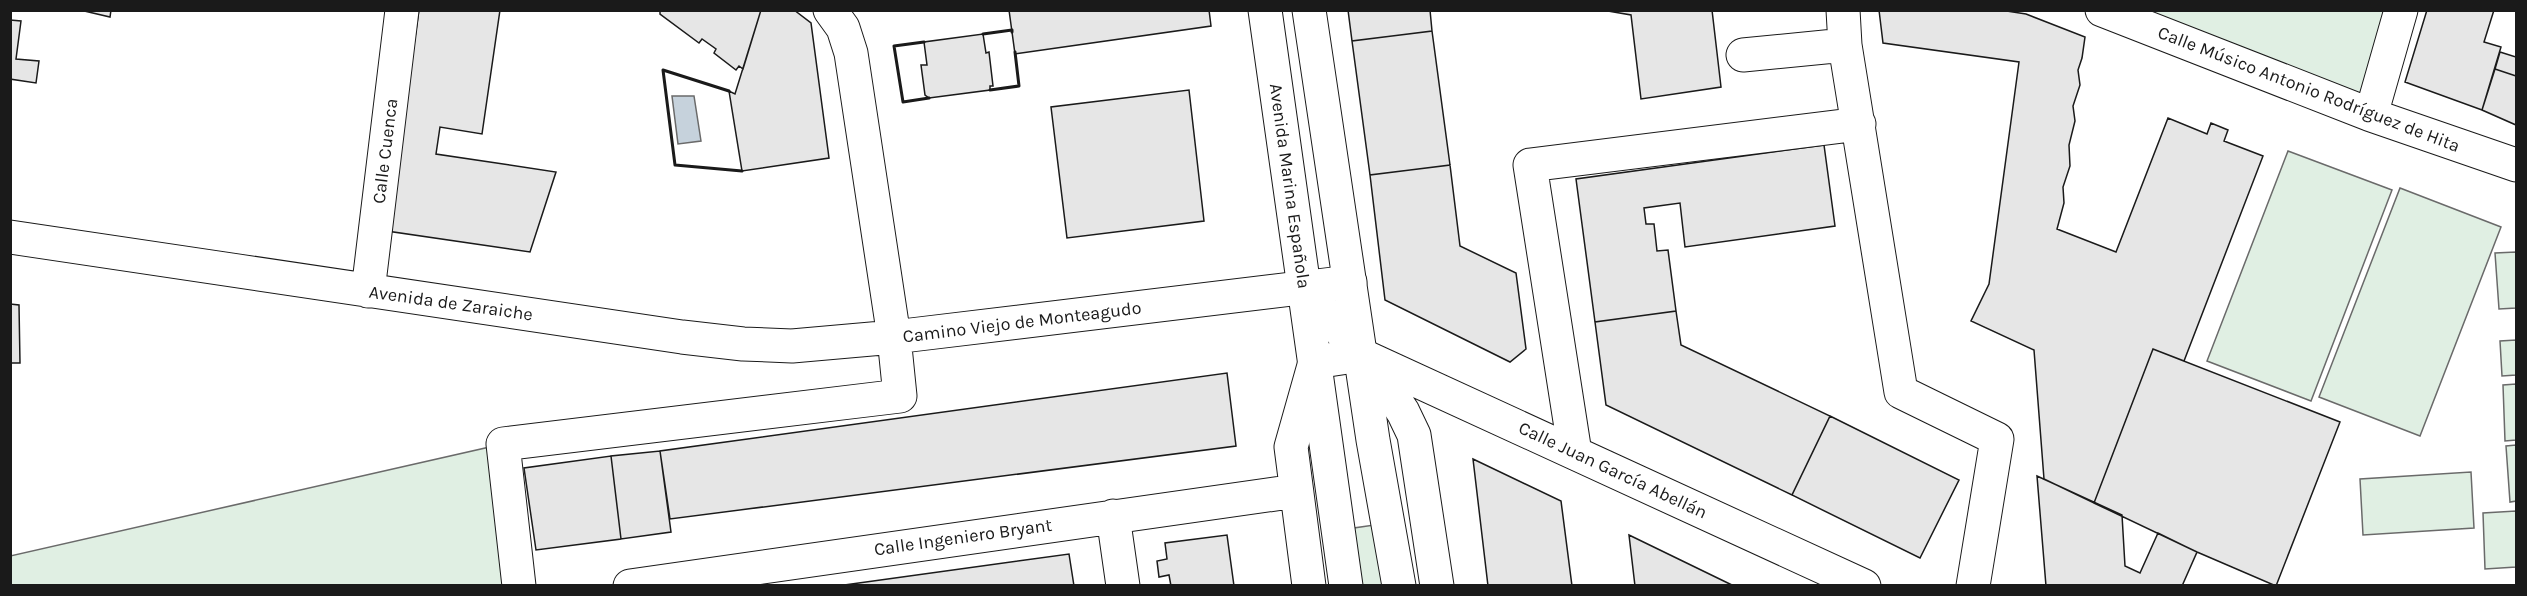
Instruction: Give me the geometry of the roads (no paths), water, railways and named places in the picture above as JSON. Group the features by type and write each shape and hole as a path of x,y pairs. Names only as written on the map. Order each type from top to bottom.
{"street":[{"name":"Calle Cuenca","path":"368,291 402,10"},
{"name":"Camino Viejo de Monteagudo","path":"830,10 843,28 851,53 894,337 1350,282"},
{"name":"Avenida Marina Española","path":"1265,10 1346,585"},
{"path":"1309,10 1361,355 1399,585"},
{"path":"1842,10 1845,45 1860,124 1901,392 1997,439 1973,585"},
{"name":"Calle Músico Antonio Rodríguez de Hita","path":"2102,10 2371,115 2517,165"},
{"path":"2371,115 2401,10"},
{"path":"1743,55 1845,45"},
{"path":"1575,453 1530,165 1860,124"},
{"name":"Avenida de Zaraiche","path":"10,237 743,344 792,346 894,337"},
{"path":"1305,287 1385,385 1403,412 1414,435 1437,585"},
{"path":"519,585 503,444 900,396 894,337"},
{"path":"1315,362 1361,355"},
{"name":"Calle Juan García Abellán","path":"1361,355 1864,585"},
{"name":"Avenida Marina Española","path":"1309,585 1291,447 1315,362"},
{"name":"Calle Ingeniero Bryant","path":"630,585 800,573 1113,516 1296,490"},
{"path":"1113,516 1123,585"},
{"path":"1423,585 1431,546"}]}
